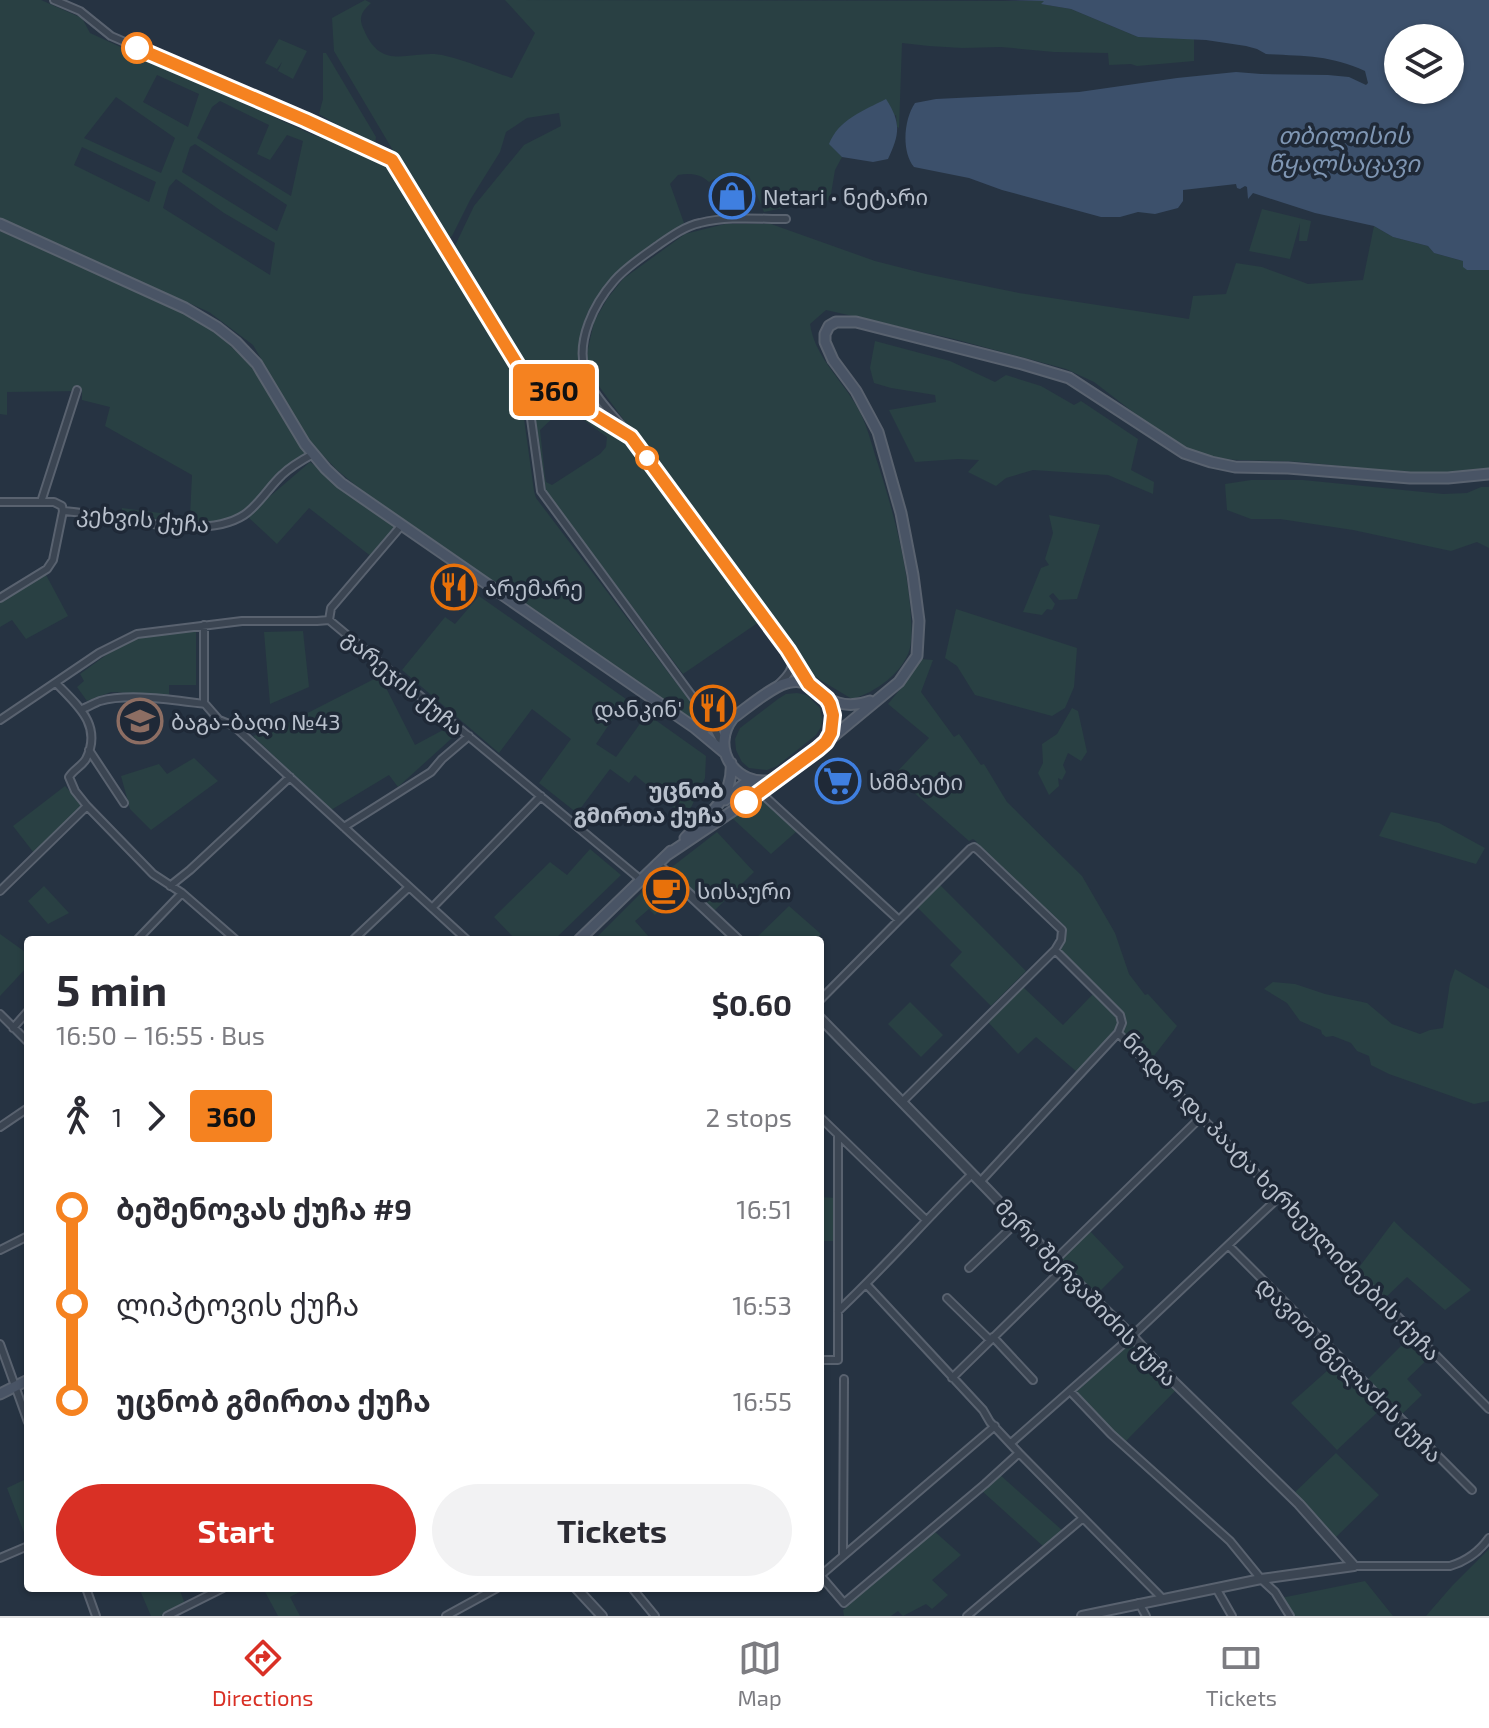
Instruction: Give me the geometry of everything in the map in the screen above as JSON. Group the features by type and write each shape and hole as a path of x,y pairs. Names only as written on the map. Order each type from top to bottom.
{"main road":[{"path":"0,224 185,308 217,327 257,364 313,454 341,483 695,728 725,753 740,775 759,782 776,780"},
{"path":"667,855 746,802 826,742 899,682 917,656 919,621 901,513 878,432 825,342 829,326 836,322 856,322 1069,378 1184,453 1211,462 1235,467 1410,478 1489,474"},
{"path":"725,753 728,724 733,718 785,683 809,684 827,699 843,704 870,702 883,694"},
{"path":"826,742 833,725 827,699"},
{"path":"695,728 728,724"},
{"path":"719,806 731,778 731,763"},
{"path":"583,936 744,784 752,790 746,802"},
{"path":"0,1394 24,1382"}],"street":[{"path":"54,0 80,11 111,36 392,160 520,369 528,397 541,491 714,727 725,753"},
{"path":"786,219 731,218 698,223 676,233 614,281 594,310 586,329 583,353 585,371 594,390 788,650 809,684"},
{"path":"520,369 631,437"},
{"path":"528,397 532,387 543,384"},
{"path":"41,502 77,390"},
{"path":"577,404 591,402 594,390"},
{"name":"კეხვის ქუჩა","path":"0,598 47,569 53,560 63,511 197,527 228,523 247,514 282,475 313,454"},
{"path":"0,502 59,503 63,511"},
{"path":"329,620 331,608 401,526"},
{"name":"გარეჯის ქუჩა","path":"0,720 99,653 137,634 242,621 329,620 640,879"},
{"path":"204,625 204,704"},
{"path":"775,688 793,664 788,650"},
{"path":"56,683 82,709 92,737 84,762 69,777 75,791 153,874 182,893 231,936"},
{"path":"82,709 101,701 133,698 204,704 219,720 234,726 463,936"},
{"path":"344,827 431,772 469,736"},
{"path":"89,750 124,803"},
{"path":"170,886 290,777"},
{"path":"760,792 899,920"},
{"path":"432,908 541,796"},
{"path":"0,891 87,806"},
{"path":"824,996 974,847 1062,930 1055,950 903,1101"},
{"path":"657,864 734,936"},
{"path":"357,936 409,887"},
{"path":"141,936 182,893"},
{"name":"ნოდარ და პაატა ხერხეულიძეების ქუჩა","path":"1055,950 1120,1015 1122,1023 1118,1033 1489,1409"},
{"path":"0,1014 24,1038"},
{"path":"13,1028 24,1016"},
{"name":"მერი შერვაშიძის ქუჩა","path":"824,1022 1173,1381 1299,1504 1354,1566"},
{"path":"980,1182 1118,1033"},
{"path":"0,1127 24,1111"},
{"path":"1055,1260 1200,1118"},
{"path":"824,1121 926,1220"},
{"path":"824,1360 838,1360 838,1136"},
{"path":"838,1311 972,1174"},
{"path":"1011,1443 1071,1392 1279,1197"},
{"path":"969,1268 1018,1221"},
{"path":"0,1250 24,1238"},
{"name":"დავით მგელაძის ქუჩა","path":"1229,1246 1472,1490"},
{"path":"952,1378 1063,1269"},
{"path":"866,1284 1019,1453 1162,1598"},
{"path":"947,1298 1033,1380"},
{"path":"0,1344 24,1411"},
{"path":"843,1556 844,1379"},
{"path":"1071,1392 1111,1434 1230,1541 1275,1592 1290,1616"},
{"path":"824,1572 995,1426"},
{"path":"824,1579 844,1603 1019,1453"},
{"path":"967,1616 1083,1518"},
{"path":"1082,1616 1261,1579 1354,1566 1450,1566 1463,1562 1489,1538"},
{"path":"0,1558 24,1548"},
{"path":"1216,1588 1232,1616"},
{"path":"87,1592 96,1616"},
{"path":"167,1616 215,1592"},
{"path":"446,1616 490,1592"},
{"path":"580,1592 602,1616"},
{"path":"635,1592 655,1616"},
{"path":"1139,1603 1146,1616"}],"green space":[{"path":"0,0 41,0 82,18 90,33 311,134 382,162 396,179 511,365 522,404 536,498 702,717 704,724 696,723 337,470 310,442 253,345 209,312 0,219","holes":["157,75 199,94 188,127 143,102","116,97 175,138 161,173 84,138","220,101 269,125 257,154 270,160 287,135 303,141 291,196 197,138 212,107","195,144 287,205 277,231 182,172 190,147","82,147 156,182 149,202 74,165","176,179 224,213 275,243 270,275 163,208 169,187"]},
{"path":"365,0 371,3 362,15 362,26 380,52 390,56 446,56 512,78 535,33 505,0 1047,1 1042,4 1071,9 1138,37 1194,39 1194,61 1109,65 1108,53 902,43 899,128 896,115 830,144 842,157 835,170 830,200 764,212 749,176 729,174 709,182 695,175 678,175 670,184 684,223 618,272 601,291 588,313 581,336 581,363 590,392 579,399 523,365 452,252 474,206 524,145 561,126 559,113 527,118 506,132 500,152 452,236 445,238 334,51 332,18"},
{"path":"279,39 307,51 293,79 278,71 282,62 277,69 265,63"},
{"path":"323,53 326,53 376,137 375,144 319,114 323,99"},
{"path":"1262,209 1311,221 1307,241 1299,241 1300,223 1290,259 1249,251"},
{"path":"725,224 771,224 875,261 926,274 1019,293 1189,319 1193,296 1226,294 1236,263 1262,267 1308,284 1363,280 1374,226 1393,237 1428,246 1434,253 1463,261 1467,270 1489,270 1489,469 1403,472 1204,455 1168,439 1094,382 1066,369 826,310 810,324 813,337 824,360 855,403 867,429 897,529 911,621 910,648 902,665 879,687 852,699 812,675 601,389 588,367 587,353 594,322 623,279 685,234"},
{"path":"0,231 165,303 207,326 251,365 306,454 251,506 214,524 121,515 122,508 190,517 192,475 105,426 110,407 82,400 82,391 7,392 7,415 0,414"},
{"path":"875,341 950,361 995,382 1006,375 1041,386 1074,405 1081,401 1138,439 1131,470 1154,482 1153,494 1108,475 1033,470 1006,478 996,486 968,472 979,460 915,462 889,410 936,402 935,395 874,383 870,368"},
{"path":"542,390 621,437 759,622 683,674 546,492 533,399","holes":["556,415 577,415 607,437 606,447 552,485 546,482 540,430"]},
{"path":"310,462 395,526 372,557 309,508 277,544 247,516"},
{"path":"1251,480 1303,480 1443,494 1467,493 1489,487 1489,548 1477,542 1451,551 1353,530 1280,519 1251,519 1227,510 1225,484"},
{"path":"1049,515 1100,525 1077,599 1059,600 1053,593 1049,596 1055,604 1052,610 1047,609 1042,615 1023,612 1041,568 1049,565 1045,559 1053,533"},
{"path":"45,573 68,616 26,639 12,620 0,627 0,600"},
{"path":"479,596 626,699 596,744 616,757 647,714 706,756 705,778 686,818 635,775 629,783 610,769 577,813 539,783 571,739 532,709 499,753 402,670 445,617 455,624"},
{"path":"956,609 1077,648 1074,687 1065,708 1052,716 975,695 957,666 945,658"},
{"path":"196,628 196,685 169,685 169,695 111,692 87,701 77,687 84,681 80,674 120,645 138,637"},
{"path":"303,631 309,687 270,704 264,632"},
{"path":"921,659 933,660 921,692 954,737 959,734 981,765 984,764 1007,802 1082,876 1115,933 1129,974 1145,995 1148,994 1177,1026 1150,1061 1121,1032 1123,1013 1060,951 1066,927 977,842 973,839 969,841 894,775 929,738 888,704"},
{"path":"380,676 415,745 443,730 452,738 398,787 389,775 331,810 253,736 286,724"},
{"path":"786,694 807,695 820,708 821,727 816,735 777,766 767,770 749,768 736,750 735,739 740,728"},
{"path":"1072,708 1078,711 1087,752 1081,761 1068,753 1063,765 1066,772 1062,780 1058,778 1059,786 1049,795 1038,773 1043,763 1042,744 1057,734"},
{"path":"194,758 218,781 151,830 130,809 121,776 159,764 167,774"},
{"path":"65,786 81,803 80,808 34,853 13,826"},
{"path":"760,796 797,831 771,854 732,818"},
{"path":"1391,812 1439,823 1485,848 1476,864 1379,836"},
{"path":"717,832 754,872 714,911 668,870"},
{"path":"590,849 621,875 558,936 512,936 494,917 550,862 567,875"},
{"path":"661,873 678,890 655,915 649,909 635,921 648,936 598,936"},
{"path":"940,885 1026,971 991,1006 950,965 962,952 917,907"},
{"path":"44,886 69,913 48,924 28,901"},
{"path":"789,906 821,934 819,936 758,936"},
{"path":"0,934 24,951 24,970 0,996"},
{"path":"1455,969 1489,989 1489,1101 1474,1104 1371,1065 1369,1056 1357,1051 1351,1043 1333,1036 1326,1037 1321,1030 1300,1021 1287,1003 1264,989 1273,982 1295,984 1367,1003 1392,1024 1420,1034 1443,1028"},
{"path":"1023,987 1063,1025 1094,993 1118,1017 1117,1029 1077,1072 1036,1037 1018,1054 987,1021"},
{"path":"910,1002 943,1035 921,1057 888,1024"},
{"path":"824,1197 836,1198 836,1241 824,1241"},
{"path":"1394,1221 1471,1290 1445,1310 1407,1277 1384,1299 1357,1270"},
{"path":"1089,1230 1124,1267 1096,1295 1061,1259"},
{"path":"1411,1336 1431,1356 1407,1379 1422,1395 1400,1416 1368,1379"},
{"path":"1132,1341 1177,1389 1125,1442 1075,1393"},
{"path":"1337,1362 1382,1408 1337,1450 1291,1403"},
{"path":"1336,1453 1379,1495 1334,1539 1293,1494"},
{"path":"999,1474 1063,1531 1044,1547 982,1491"},
{"path":"24,1480 24,1533 7,1488"},
{"path":"934,1531 961,1555 932,1580 948,1595 932,1609 926,1604 903,1616 898,1611 891,1616 844,1616 843,1610"},
{"path":"1489,1549 1489,1616 1426,1616 1452,1586"},
{"path":"1365,1581 1393,1616 1291,1616 1281,1598"},
{"path":"141,1592 180,1592 185,1604 161,1616 151,1616"},
{"path":"265,1592 299,1592 290,1597 300,1616 278,1616"}],"water":[{"name":"თბილისის წყალსაცავი","path":"1004,0 1489,0 1489,270 1467,270 1463,267 1463,261 1434,253 1428,246 1393,237 1374,226 1315,213 1253,193 1248,199 1247,187 1240,189 1236,184 1183,190 1183,201 1178,208 1155,214 1138,212 1120,217 1101,217 969,178 914,167 906,144 908,118 915,103 936,99 1079,92 1236,72 1328,75 1368,83 1365,71 1340,62 1317,57 1266,54 1246,46 1206,40 1138,37 1071,9 1041,4 1044,1"},
{"path":"886,99 897,128 888,159 873,162 842,157 829,144 833,135 853,117"}],"bus line":[{"name":"360","path":"137,48 392,160 520,369 631,437 788,650 809,684 830,704 833,725 826,742 746,802"}],"place":[{"name":"Netari • ნეტარი","path":"732,196"},
{"name":"არემარე","path":"454,587"},
{"name":"დანკინ'","path":"713,708"},
{"name":"ბაგა-ბაღი №43","path":"140,721"},
{"name":"სმმაეტი","path":"838,781"},
{"name":"უცნობ გმირთა ქუჩა","path":"746,802"},
{"name":"სისაური","path":"666,890"}]}
